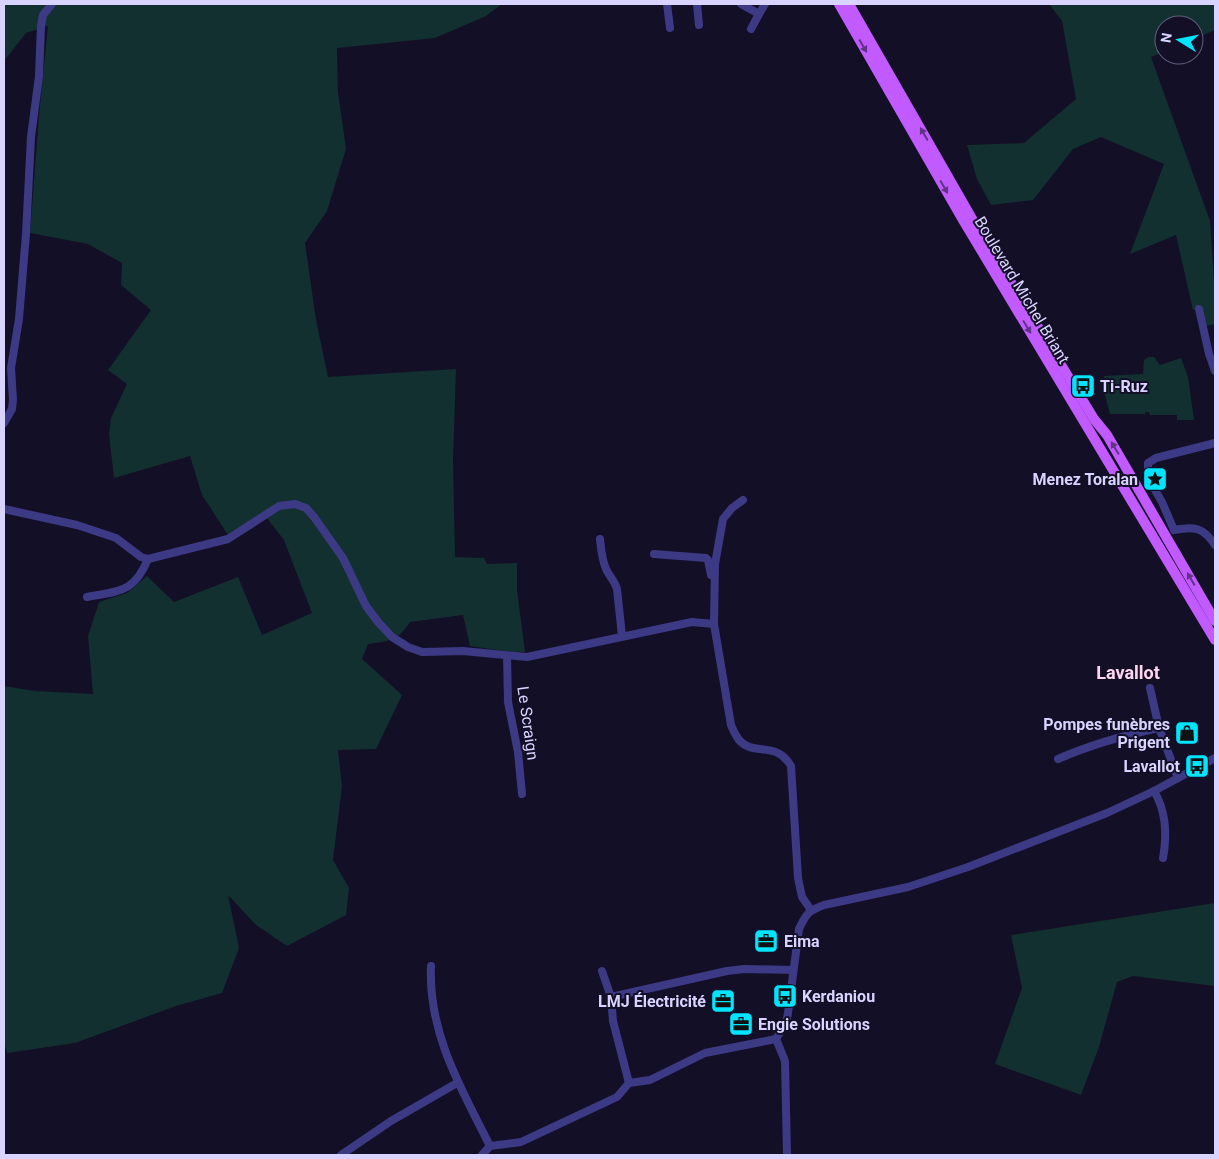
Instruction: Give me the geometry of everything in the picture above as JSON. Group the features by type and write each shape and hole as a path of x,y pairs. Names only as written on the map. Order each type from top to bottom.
{"main road":[{"name":"Boulevard Michel Briant","path":"839,4 877,61 1094,419 1107,435 1143,496 1170,534 1215,622"},
{"name":"Boulevard Michel Briant","path":"849,4 877,61 963,220 1215,640"}],"street":[{"path":"4,423 12,409 14,400 11,368 19,318 31,137 39,76 41,26 43,16 52,4"},
{"path":"667,4 670,28"},
{"path":"697,4 699,25"},
{"path":"741,4 759,14"},
{"path":"751,29 765,4"},
{"path":"1199,309 1209,354 1215,371"},
{"path":"1170,534 1156,491 1148,478 1148,463 1156,458 1215,442"},
{"path":"1143,496 1156,491"},
{"path":"743,500 723,518 715,564 714,624 731,725 735,733 739,740 749,746 778,752 786,756 791,766 798,878 802,897 811,910"},
{"path":"4,509 77,525 116,538 141,557 148,559 228,539 280,506 295,504 306,508 314,517 343,558 366,606 392,637 408,648 422,652 463,651 527,657 692,622 714,624"},
{"path":"1148,527 1170,534 1188,527 1202,530 1215,545"},
{"path":"600,539 601,552 607,570 616,582 618,589 622,636"},
{"path":"654,554 706,558 715,583"},
{"path":"86,597 125,590 142,573 148,559"},
{"name":"Le Scraign","path":"507,656 508,702 518,752 522,794"},
{"path":"1150,688 1159,728 1178,778"},
{"path":"1058,759 1074,752 1135,733 1159,728"},
{"path":"482,1155 490,1146 521,1142 551,1129 617,1097 629,1083 650,1080 705,1053 776,1039 786,1022 799,929 805,916 811,910 824,905 936,879 1107,813 1154,792 1215,758"},
{"path":"1154,792 1160,800 1164,816 1165,847 1163,858"},
{"path":"1012,850 1015,859"},
{"path":"430,966 435,1016 442,1043 457,1083 490,1146"},
{"path":"611,997 727,971 744,969 793,970"},
{"path":"602,971 611,997 613,1021 629,1083"},
{"path":"776,1039 785,1061 787,1155"},
{"path":"341,1155 391,1121 457,1083"}],"green space":[{"path":"4,4 502,4 486,16 435,38 337,48 338,92 346,149 327,211 305,243 316,320 328,377 456,369 453,460 455,557 484,558 487,564 517,563 517,590 525,652 470,646 463,615 410,622 397,637 368,644 362,659 402,695 376,749 338,750 342,786 333,860 349,888 346,915 287,946 256,925 228,895 239,948 222,993 176,1006 75,1043 7,1053 4,1042 4,686 35,691 93,694 88,636 99,602 127,593 147,576 174,602 238,577 262,635 312,613 284,540 263,513 228,535 202,495 190,456 114,478 109,434 111,418 127,384 108,370 151,310 121,285 122,263 88,244 30,233 48,26 26,33 4,61"},
{"path":"1049,4 1215,4 1215,30 1204,35 1204,15 1154,15 1154,56 1151,57 1210,221 1215,324 1206,326 1201,307 1193,310 1176,235 1130,254 1164,164 1101,137 1073,149 1033,200 991,205 977,179 967,145 1024,143 1076,99 1062,21"},
{"path":"1148,357 1154,357 1160,365 1181,358 1188,377 1194,420 1177,420 1177,415 1150,415 1149,412 1145,412 1145,414 1110,414 1105,395 1104,376 1143,374 1144,360"},
{"path":"1215,903 1215,986 1133,976 1117,982 1099,1047 1081,1095 995,1064 1022,988 1011,935"}],"place":[{"name":"Ti-Ruz","path":"1083,386"},
{"name":"Menez Toralan","path":"1155,479"},
{"name":"Pompes funèbres Prigent","path":"1187,733"},
{"name":"Lavallot","path":"1197,766"},
{"name":"Eima","path":"766,941"},
{"name":"Kerdaniou","path":"785,996"},
{"name":"LMJ Électricité","path":"723,1001"},
{"name":"Engie Solutions","path":"741,1024"}],"district":[{"name":"Lavallot","path":"1128,672"}]}
